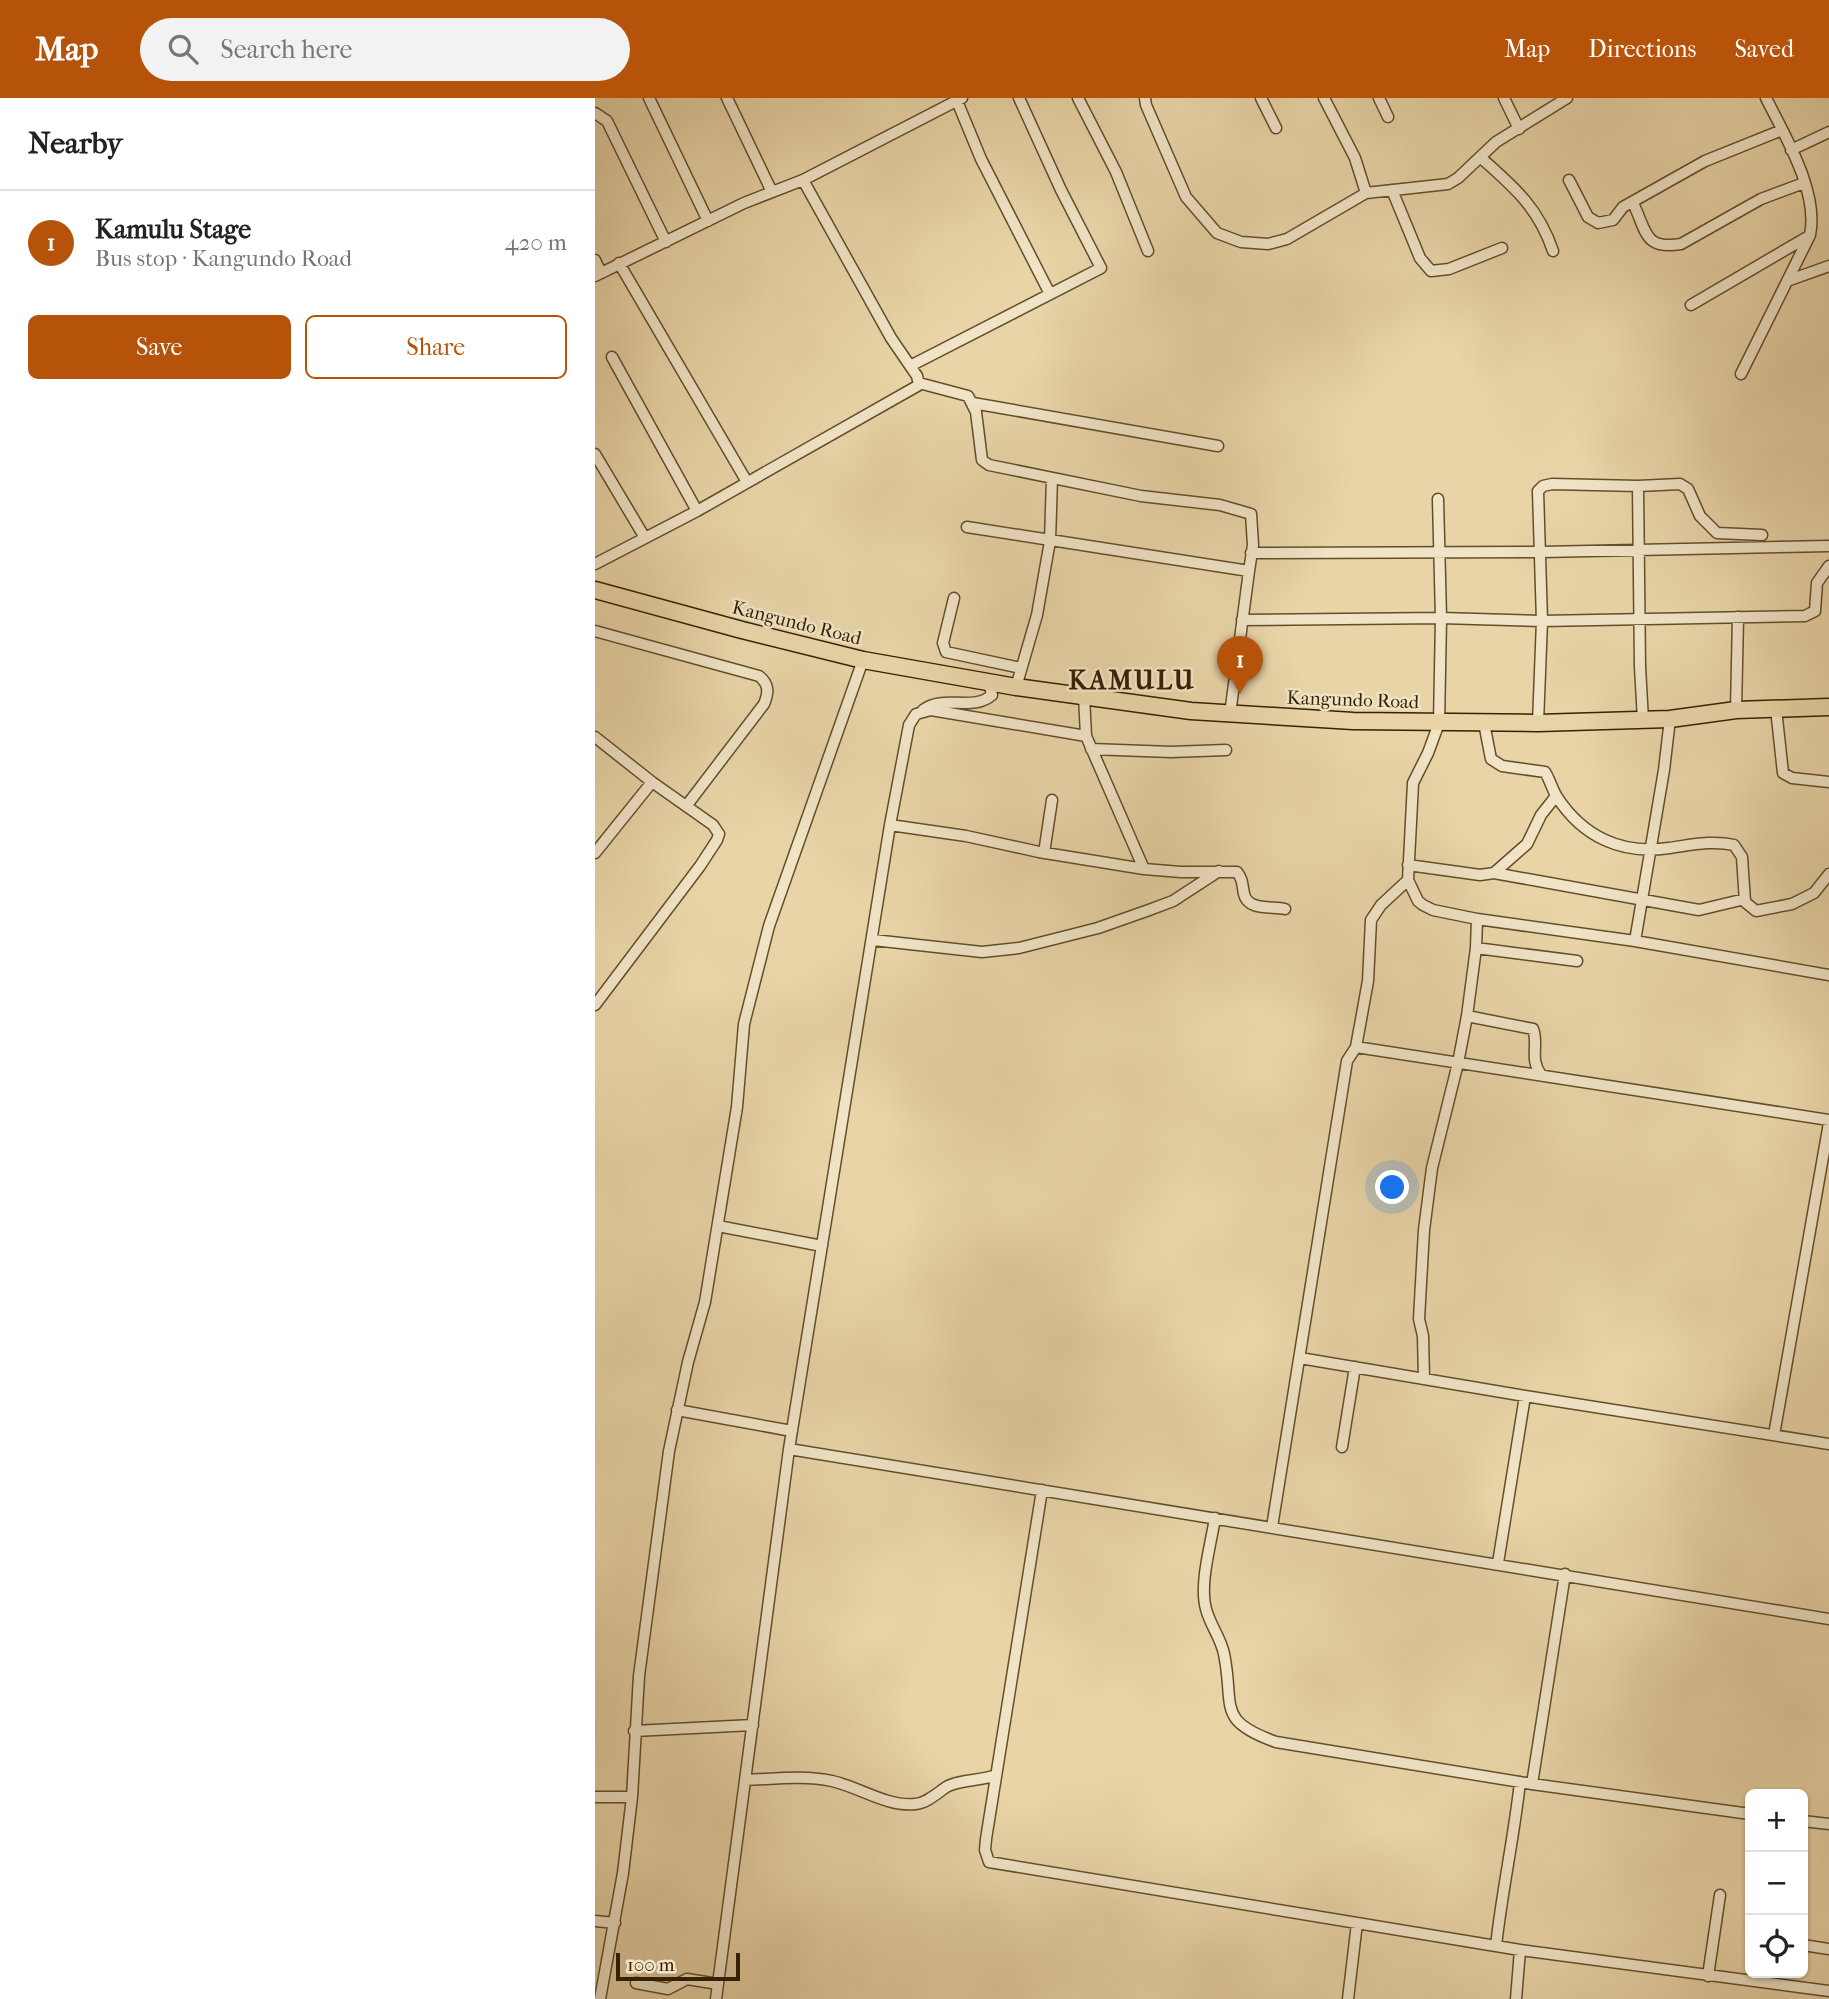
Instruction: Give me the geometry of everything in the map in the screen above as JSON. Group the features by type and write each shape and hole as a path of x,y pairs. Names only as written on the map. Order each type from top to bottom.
{"highway":[{"name":"Kangundo Road","path":"595,590 742,631 863,660 1016,687 1230,714 1353,721 1538,723 1670,719 1736,710 1829,707"}],"street":[{"path":"649,98 708,221"},
{"path":"727,98 772,192"},
{"path":"910,366 1100,271 1101,265 1061,190 1019,98"},
{"path":"1078,98 1116,172 1148,251"},
{"path":"1146,98 1149,113 1187,197 1217,233 1241,242 1268,244 1287,239 1366,193 1448,184 1496,142 1567,98"},
{"path":"1261,98 1276,128"},
{"path":"1324,98 1351,148 1366,193"},
{"path":"1379,98 1388,117"},
{"path":"1504,98 1519,129"},
{"path":"1741,374 1810,235 1813,220 1804,183 1766,98"},
{"path":"595,260 598,275 708,221 803,180 959,99 981,159 1050,294"},
{"path":"595,113 607,121 666,242"},
{"path":"1569,180 1588,217 1598,223 1613,220 1623,207 1705,161 1781,130"},
{"path":"1791,150 1826,133 1829,147"},
{"path":"1480,157 1523,195 1546,231 1553,251"},
{"path":"803,180 919,383 963,394 973,403 1218,446"},
{"path":"1633,203 1649,239 1656,245 1667,246 1681,244 1761,199 1804,183"},
{"path":"1392,190 1420,258 1431,271 1449,269 1502,248"},
{"path":"1692,305 1810,235"},
{"path":"619,264 747,482"},
{"path":"1787,281 1829,266"},
{"path":"613,357 697,511"},
{"path":"595,564 697,511 916,388 919,383"},
{"path":"973,403 984,463 1142,496 1220,505 1247,511 1253,517 1249,571 1230,714"},
{"path":"595,454 645,538"},
{"path":"1016,687 1037,615 1050,541 1052,478"},
{"path":"1538,723 1542,621 1538,491 1543,486 1685,485 1700,516 1717,533 1722,548"},
{"path":"1637,486 1643,720"},
{"path":"1438,499 1441,618 1439,723 1413,783 1408,880 1418,901 1433,910 1477,919 1635,941 1829,975"},
{"path":"967,527 1249,571"},
{"path":"1717,533 1762,535"},
{"path":"1251,553 1541,552 1829,546"},
{"path":"1243,620 1441,618 1542,621 1805,616 1815,611 1817,583 1829,566"},
{"path":"954,598 943,643 946,652 1020,668"},
{"path":"1736,710 1738,617"},
{"path":"595,631 759,676 764,681 768,694 764,704 687,804"},
{"path":"600,1999 623,1873 632,1797 639,1676 669,1451 688,1362 705,1301 737,1107 744,1024 769,926 863,660"},
{"path":"716,1999 789,1449 890,825 909,725 911,719 930,704 981,702 992,695 989,682"},
{"path":"1084,696 1086,736 1144,869"},
{"path":"1776,709 1783,773 1792,778 1829,782"},
{"path":"922,711 931,710 1086,736"},
{"path":"1635,941 1670,719"},
{"path":"1485,723 1491,759 1502,766 1542,771 1548,776 1556,796 1579,822 1609,844 1650,851 1709,842 1734,845 1742,856 1745,899 1749,907 1756,911 1792,904 1814,893 1829,874"},
{"path":"595,737 652,782 687,804 716,828 719,834 700,866 595,1005"},
{"path":"1091,749 1171,752 1226,750"},
{"path":"595,853 652,782"},
{"path":"1494,873 1527,844 1541,815 1556,796"},
{"path":"1044,853 1052,800"},
{"path":"890,825 966,836 1044,853 1144,869 1237,872 1243,879 1245,898 1249,902 1285,909"},
{"path":"1408,865 1480,875 1494,873 1699,910 1745,899"},
{"path":"873,940 982,952 1019,948 1098,929 1173,901 1220,871"},
{"path":"1272,1527 1347,1061 1356,1047 1368,981 1371,919 1381,905 1408,880"},
{"path":"1424,1379 1423,1336 1419,1319 1424,1230 1432,1168 1467,1016 1477,919"},
{"path":"1476,948 1577,961"},
{"path":"1467,1016 1533,1029 1534,1059 1541,1075"},
{"path":"1356,1047 1829,1121 1775,1435"},
{"path":"718,1226 822,1246"},
{"path":"1300,1358 1829,1444"},
{"path":"1342,1447 1355,1367"},
{"path":"1498,1563 1525,1396"},
{"path":"677,1410 792,1431"},
{"path":"789,1449 1829,1619"},
{"path":"1042,1490 985,1850 986,1857 994,1864 1520,1950 1829,1991"},
{"path":"1215,1518 1204,1586 1205,1607 1224,1654 1231,1713 1241,1726 1276,1742 1520,1783 1745,1813"},
{"path":"1532,1784 1565,1574"},
{"path":"634,1731 753,1725"},
{"path":"745,1780 815,1778 850,1786 891,1802 914,1804 923,1802 954,1784 996,1775"},
{"path":"1496,1946 1520,1783"},
{"path":"595,1797 632,1797"},
{"path":"1808,1822 1829,1824"},
{"path":"1708,1976 1720,1895"},
{"path":"595,1921 615,1923"},
{"path":"1348,1999 1357,1923"},
{"path":"1808,1946 1829,1949"},
{"path":"1517,1999 1520,1950"},
{"path":"636,1983 668,1989 687,1979 718,1984"}],"place":[{"name":"Kamulu Stage","path":"1240,694"}],"district":[{"name":"KAMULU","path":"1132,680"}]}
